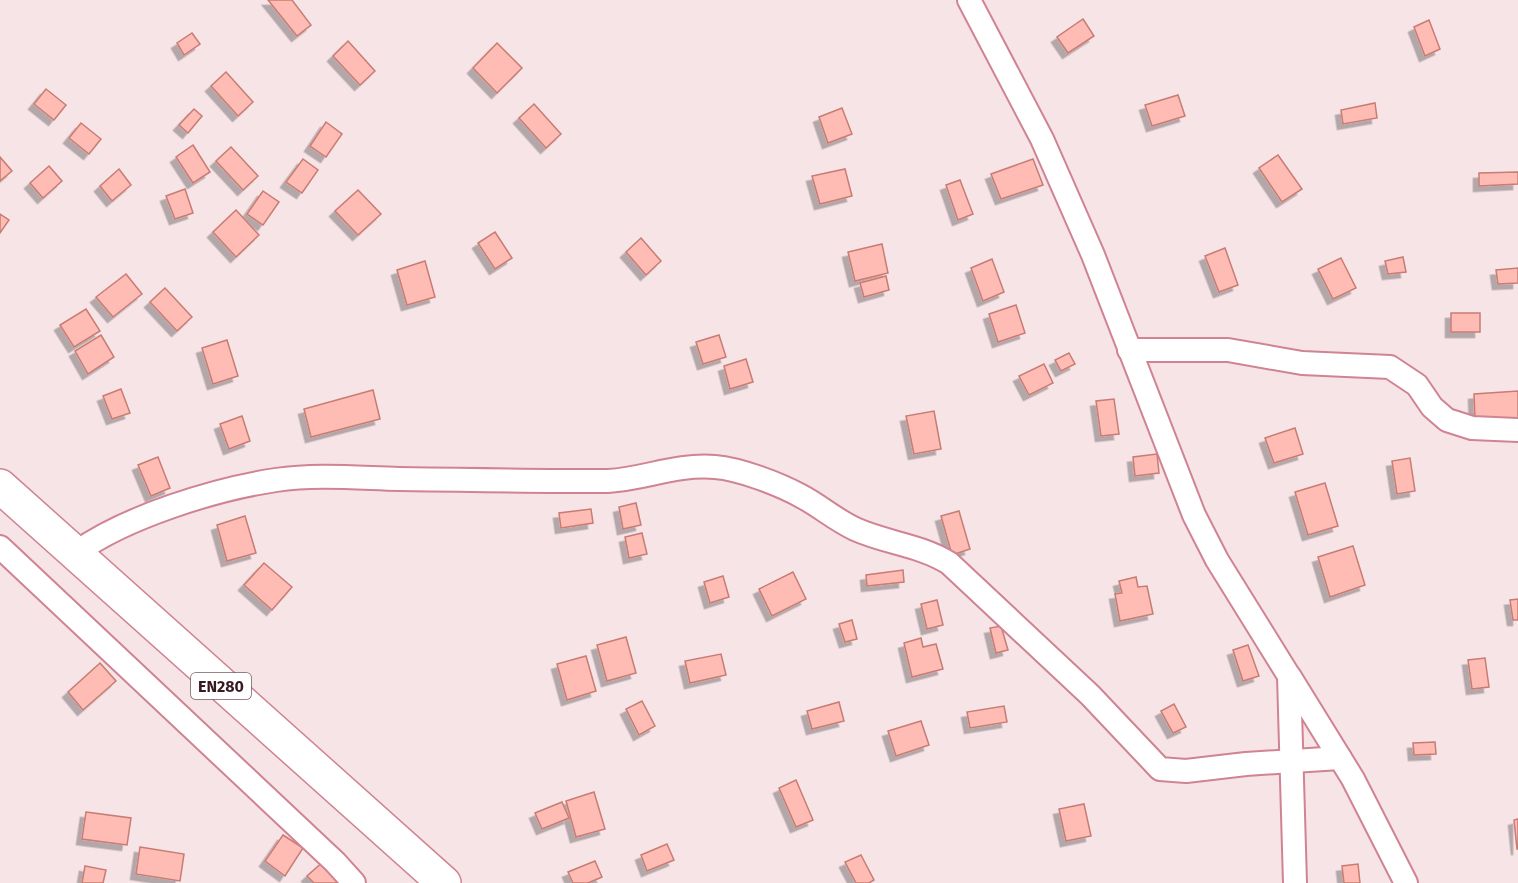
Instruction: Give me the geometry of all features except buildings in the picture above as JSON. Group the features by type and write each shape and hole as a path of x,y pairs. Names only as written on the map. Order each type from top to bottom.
{"main road":[{"name":"EN280","path":"0,486 77,552 192,660 444,883"}],"street":[{"path":"969,0 1042,139 1093,255 1194,515 1217,560 1340,758 1406,883"},
{"path":"1129,350 1228,350 1302,363 1390,367 1417,385 1432,407 1447,420 1472,428 1518,430"},
{"path":"77,552 99,536 150,516 227,491 277,480 338,478 608,481 629,480 684,466 718,467 740,472 801,496 828,516 857,530 932,553 949,563 1090,694 1160,769 1186,771 1340,758"},
{"path":"0,547 335,862 354,883"},
{"path":"1289,676 1295,883"}]}
